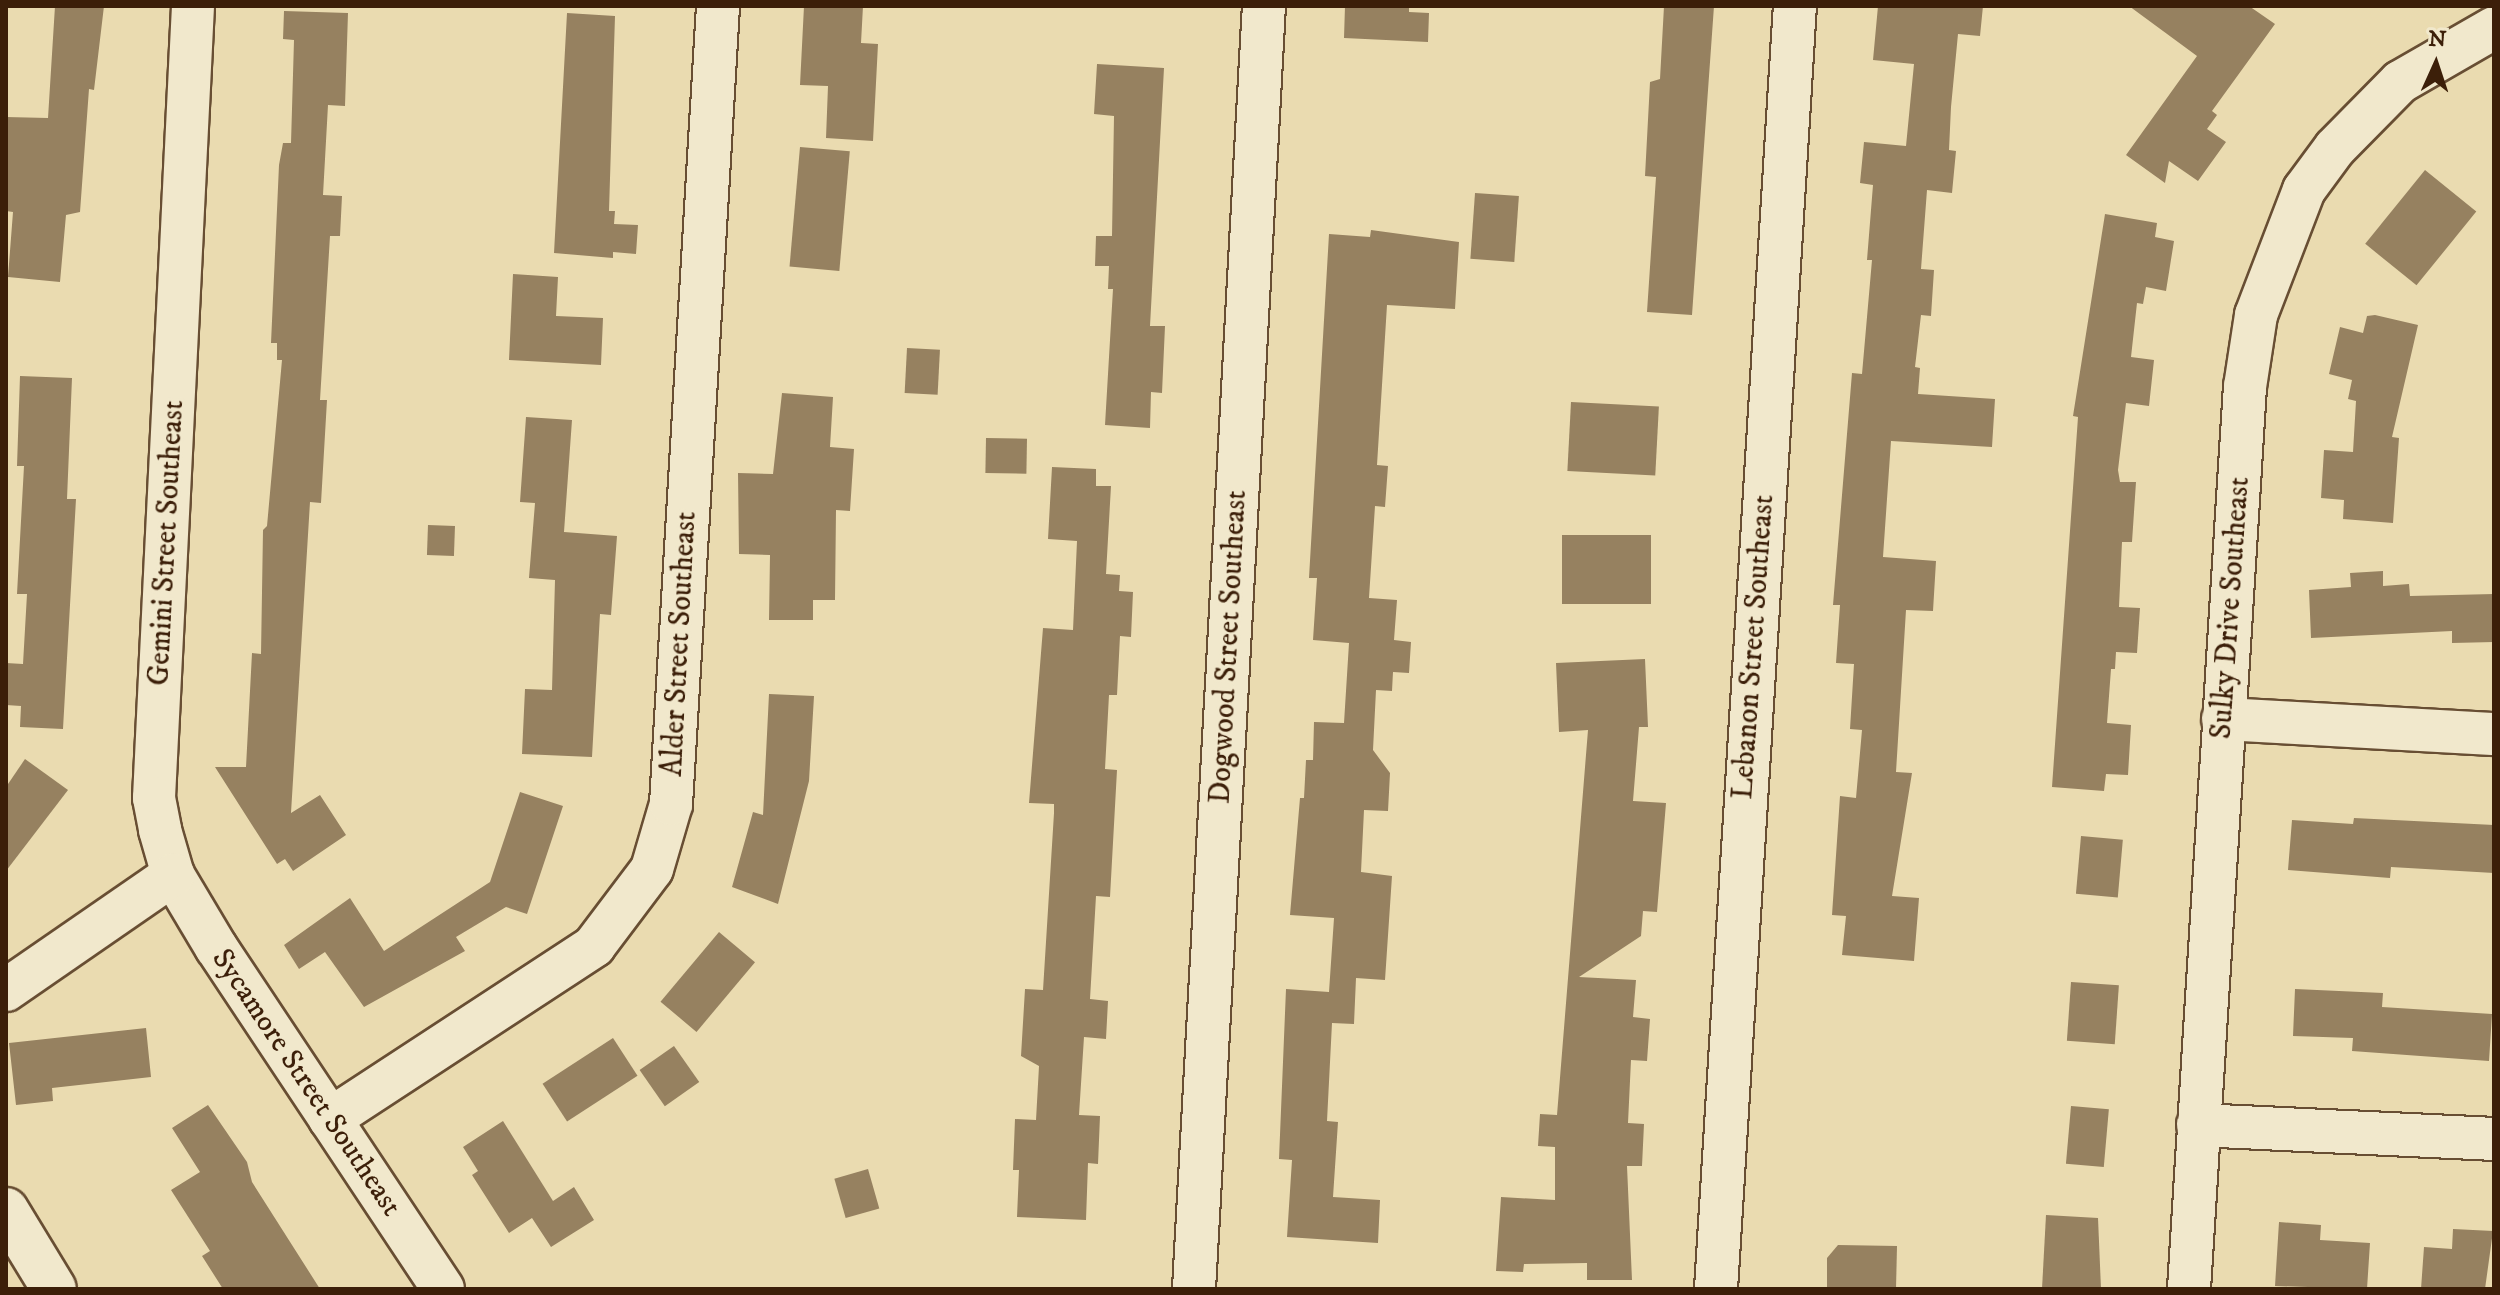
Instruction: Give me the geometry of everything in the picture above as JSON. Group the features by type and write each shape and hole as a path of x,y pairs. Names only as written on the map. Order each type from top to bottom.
{"main road":[{"path":"6,1210 54,1289"}],"street":[{"name":"Gemini Street Southeast","path":"173,875 154,798 193,6"},
{"name":"Alder Street Southeast","path":"330,1119 594,946 652,869 671,804 718,6"},
{"name":"Dogwood Street Southeast","path":"1194,1289 1264,6"},
{"name":"Lebanon Street Southeast","path":"1716,1289 1795,6"},
{"name":"Sulky Drive Southeast","path":"2189,1289 2245,387 2256,315 2278,247 2304,190 2335,148 2400,82 2491,37"},
{"path":"2223,719 2494,734"},
{"path":"6,990 173,875"},
{"name":"Sycamore Street Southeast","path":"173,875 443,1289"},
{"path":"2198,1125 2494,1139"}],"building":[{"path":"55,6 104,6 94,90 89,89 80,212 66,215 60,282 8,277 13,212 6,211 6,117 48,118"},
{"path":"804,6 863,6 861,43 878,44 873,141 826,138 828,86 800,85"},
{"path":"1345,6 1409,6 1409,12 1429,13 1428,42 1344,38"},
{"path":"1664,6 1714,6 1692,315 1647,312 1656,177 1645,176 1650,82 1660,79"},
{"path":"1878,6 1983,6 1980,36 1958,34 1949,150 1956,151 1952,193 1927,190 1921,269 1934,270 1931,316 1921,315 1915,367 1920,368 1918,394 1995,399 1992,447 1891,441 1883,557 1936,561 1933,611 1906,610 1896,772 1912,773 1892,896 1919,898 1914,961 1842,955 1846,916 1832,915 1840,796 1856,798 1862,730 1850,729 1854,664 1836,663 1840,605 1833,605 1852,373 1862,374 1872,260 1867,260 1873,185 1860,183 1864,142 1906,146 1914,64 1873,60"},
{"path":"2129,6 2249,6 2275,24 2212,111 2217,115 2207,129 2226,142 2198,181 2169,161 2165,183 2126,155 2197,56"},
{"path":"284,11 348,13 345,106 328,105 323,195 342,196 340,236 330,236 320,400 327,400 321,503 310,502 291,813 320,795 346,835 293,871 285,859 277,864 215,767 246,767 252,653 261,654 263,530 267,526 282,360 277,360 277,343 271,343 279,165 283,143 291,143 294,40 283,39"},
{"path":"567,13 615,16 609,211 615,211 614,224 638,225 636,254 613,252 613,258 554,253"},
{"path":"1097,64 1164,68 1150,326 1165,326 1162,393 1151,392 1150,428 1105,425 1113,289 1108,289 1109,266 1095,266 1096,236 1112,236 1114,116 1094,114"},
{"path":"800,147 850,151 839,271 790,267"},
{"path":"2425,170 2476,212 2417,285 2365,244"},
{"path":"1475,193 1519,196 1514,262 1470,259"},
{"path":"2105,214 2157,223 2155,237 2174,241 2166,291 2146,287 2143,304 2137,303 2131,357 2154,360 2149,406 2126,403 2118,470 2120,482 2136,482 2132,542 2122,542 2119,607 2140,608 2137,653 2116,652 2115,669 2111,669 2107,723 2131,725 2128,775 2106,774 2104,791 2052,787 2078,417 2073,416"},
{"path":"1371,230 1459,242 1455,309 1387,305 1377,465 1388,466 1385,507 1375,506 1369,598 1397,600 1394,640 1411,642 1409,673 1393,672 1392,691 1376,690 1373,750 1390,773 1388,811 1364,810 1361,872 1392,876 1385,980 1356,978 1354,1024 1332,1023 1327,1121 1338,1122 1333,1197 1380,1200 1378,1243 1287,1237 1292,1160 1279,1159 1286,989 1329,992 1334,918 1290,915 1300,798 1304,798 1306,760 1313,760 1314,722 1344,723 1349,643 1313,640 1317,578 1309,578 1329,234 1370,237"},
{"path":"513,274 558,277 556,316 603,318 601,365 509,360"},
{"path":"2367,316 2418,325 2392,437 2399,438 2393,523 2343,519 2344,500 2321,498 2324,450 2353,452 2356,401 2348,399 2352,380 2329,374 2340,327 2363,333"},
{"path":"907,348 940,350 938,395 905,393"},
{"path":"20,376 72,378 67,499 76,499 63,729 20,727 21,706 6,705 6,663 23,664 27,594 17,594 24,466 17,466"},
{"path":"782,393 833,397 830,447 854,449 850,511 836,510 835,600 813,600 813,620 769,620 770,555 739,554 738,473 773,474"},
{"path":"1571,402 1659,407 1655,476 1567,471"},
{"path":"526,417 572,420 564,532 617,536 611,615 600,614 592,757 522,754 525,689 552,690 555,580 529,578 535,503 520,502"},
{"path":"986,438 1027,439 1026,474 985,473"},
{"path":"1052,467 1096,469 1096,486 1111,486 1106,574 1120,575 1119,591 1133,592 1131,637 1120,636 1117,695 1109,695 1105,769 1117,770 1110,897 1096,896 1090,999 1108,1001 1106,1039 1084,1037 1079,1115 1100,1116 1098,1164 1088,1163 1086,1220 1017,1217 1019,1170 1013,1170 1015,1119 1036,1120 1039,1066 1021,1056 1025,989 1043,990 1054,813 1054,804 1029,803 1043,628 1073,630 1077,541 1048,539"},
{"path":"428,525 455,526 454,556 427,555"},
{"path":"1562,535 1651,535 1651,604 1562,604"},
{"path":"2383,571 2383,586 2409,584 2410,596 2494,594 2494,642 2452,643 2452,631 2311,638 2309,590 2351,587 2350,573"},
{"path":"1645,659 1648,727 1639,727 1633,801 1666,803 1657,912 1643,911 1641,936 1579,977 1636,980 1633,1017 1650,1019 1647,1061 1631,1060 1628,1123 1644,1124 1642,1166 1627,1166 1632,1280 1587,1280 1587,1263 1524,1264 1523,1272 1496,1271 1501,1197 1555,1200 1555,1147 1538,1146 1540,1114 1557,1115 1588,730 1559,732 1556,663"},
{"path":"769,694 814,696 809,781 778,904 732,887 753,812 763,815"},
{"path":"25,759 68,790 6,871 6,787"},
{"path":"520,792 563,806 527,914 506,907 456,937 465,951 364,1007 325,952 299,969 284,945 350,898 384,951 490,882"},
{"path":"2354,818 2494,825 2494,873 2391,867 2390,878 2288,870 2292,820 2353,824"},
{"path":"2081,836 2123,840 2118,897 2076,894"},
{"path":"719,932 755,962 697,1032 661,1002"},
{"path":"2071,982 2119,985 2115,1044 2067,1041"},
{"path":"2295,989 2383,993 2382,1007 2492,1014 2489,1061 2352,1051 2353,1038 2293,1036"},
{"path":"146,1028 151,1077 52,1088 53,1101 16,1105 9,1043"},
{"path":"613,1038 638,1076 567,1121 543,1084"},
{"path":"674,1046 699,1082 665,1106 640,1070"},
{"path":"208,1105 247,1162 252,1182 320,1289 223,1289 202,1256 210,1251 171,1190 200,1172 172,1128"},
{"path":"2071,1106 2109,1109 2104,1167 2066,1164"},
{"path":"503,1121 553,1201 574,1187 594,1220 551,1247 532,1218 509,1233 472,1175 478,1171 463,1147"},
{"path":"868,1169 879,1208 846,1218 834,1179"},
{"path":"2046,1215 2098,1218 2101,1289 2042,1289"},
{"path":"2279,1222 2321,1225 2320,1240 2370,1243 2367,1289 2275,1286"},
{"path":"2453,1229 2493,1231 2485,1289 2421,1289 2424,1247 2452,1249"},
{"path":"1838,1245 1897,1246 1896,1289 1827,1289 1827,1258"}]}
